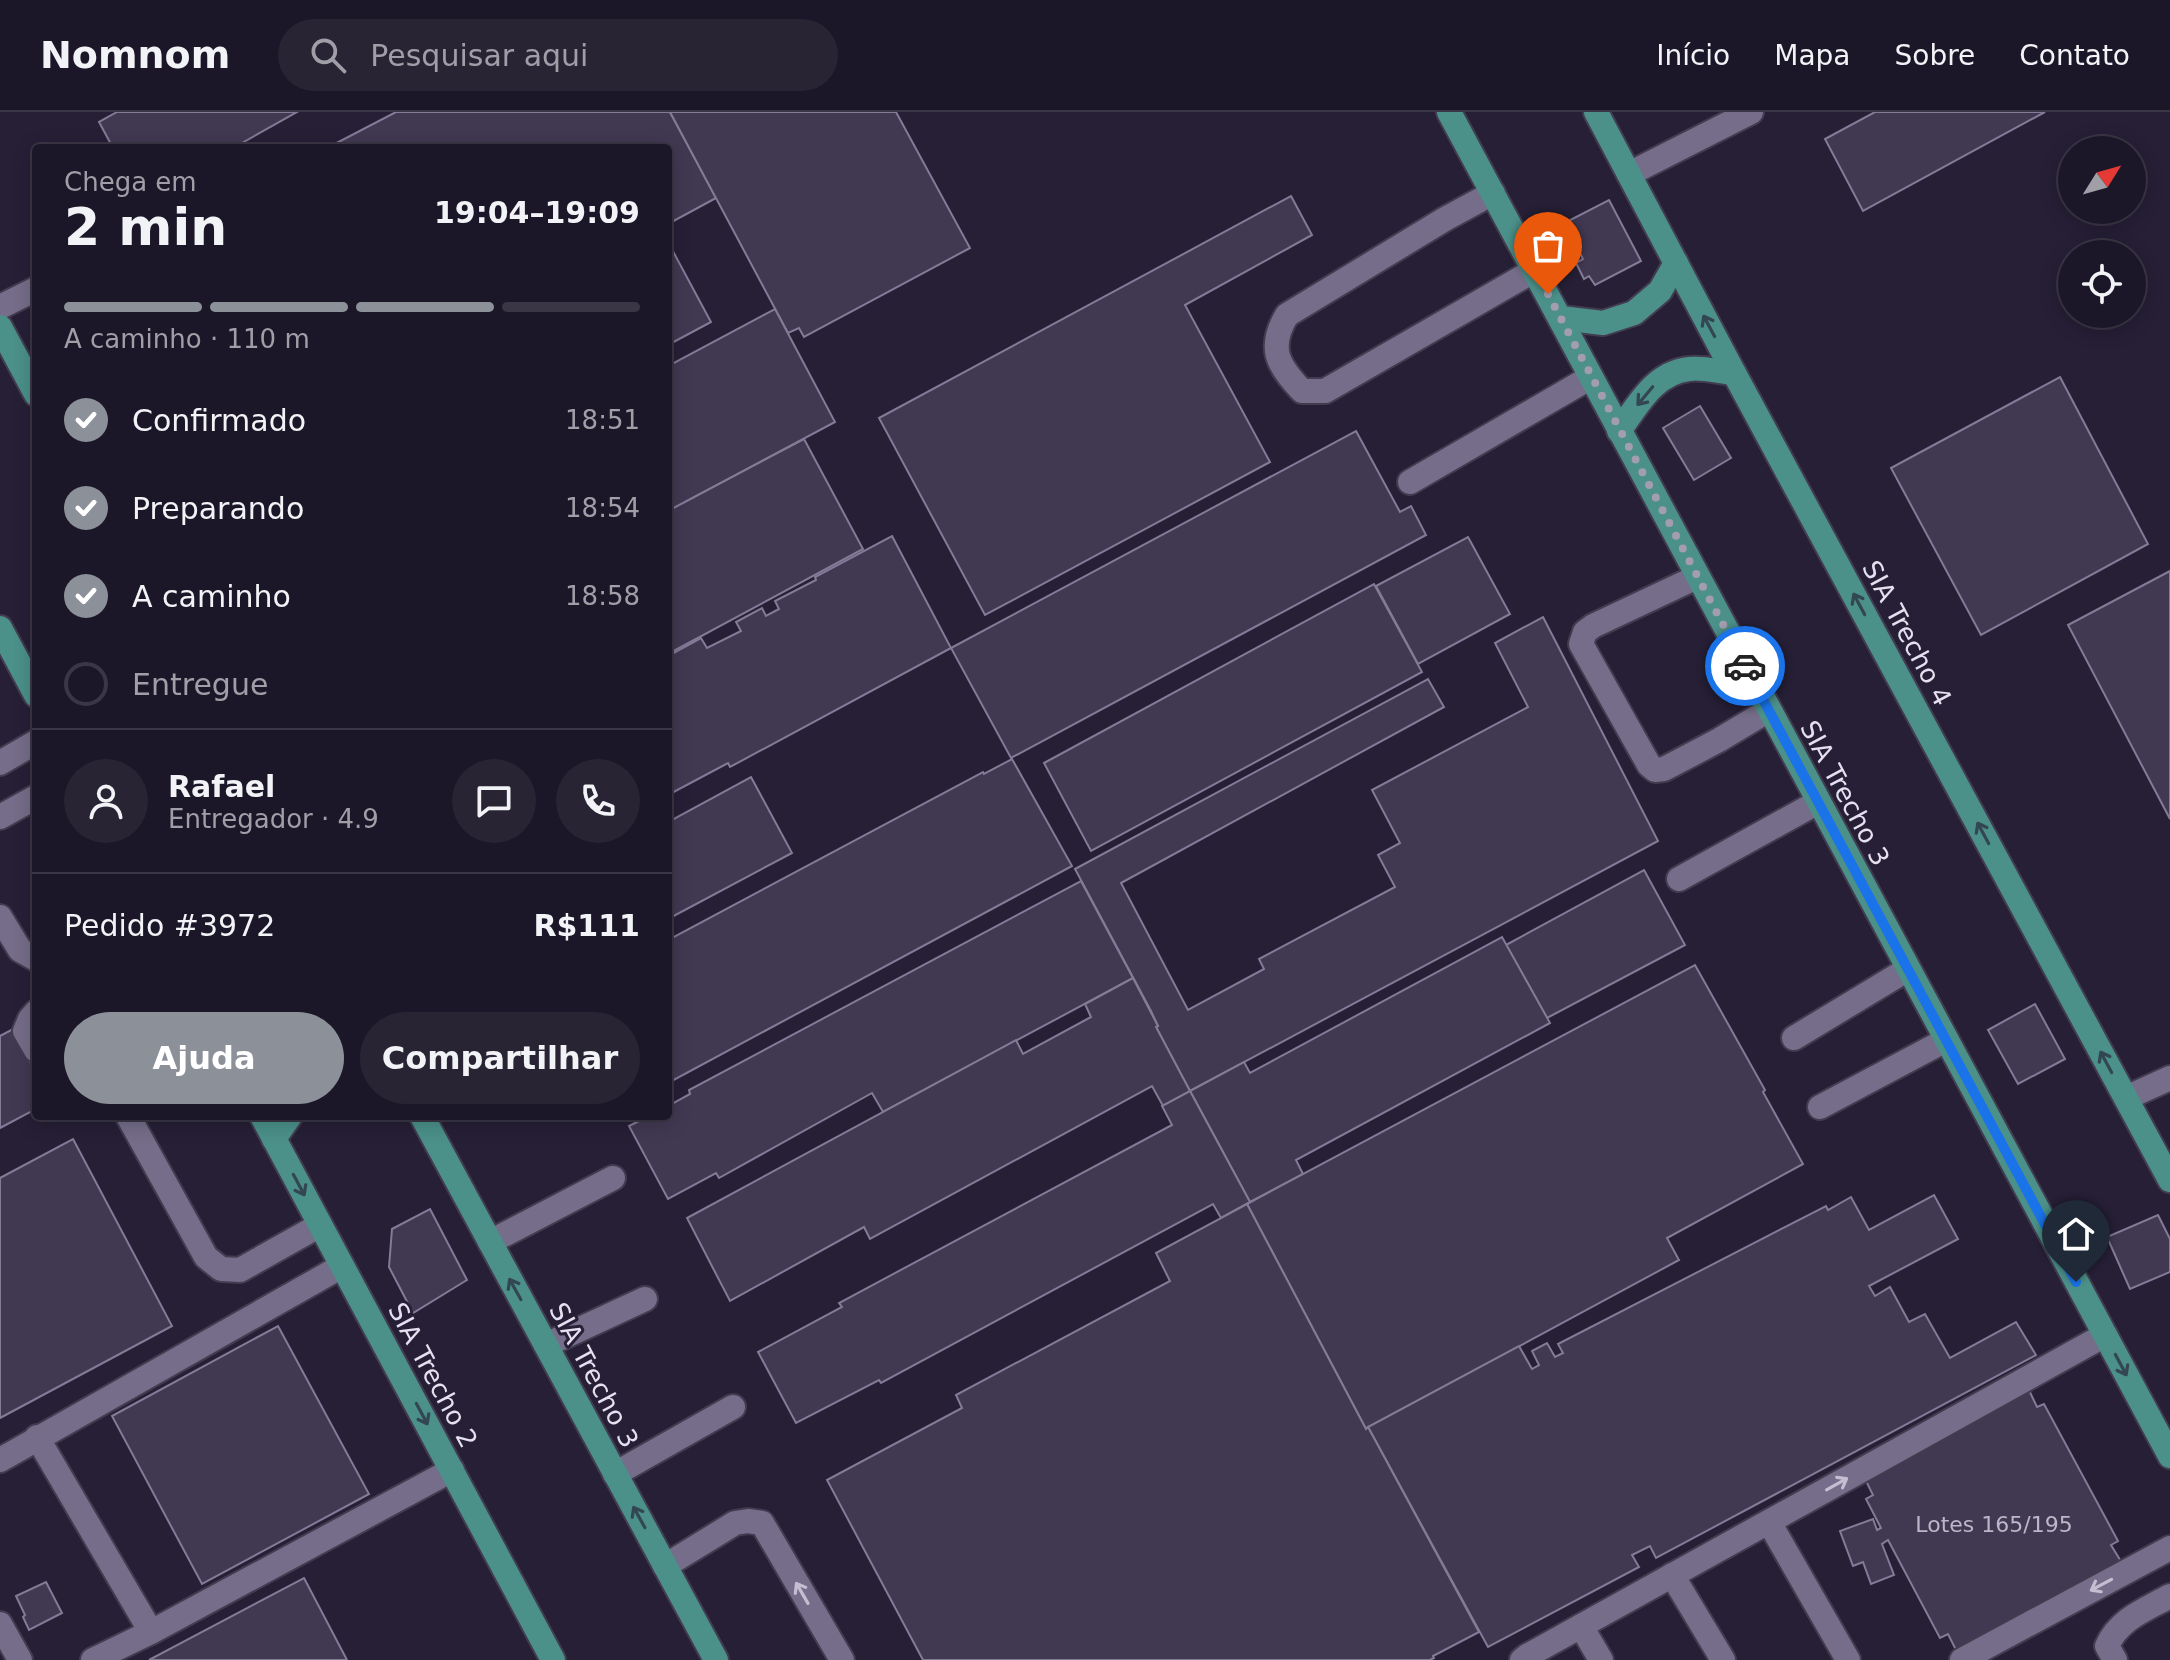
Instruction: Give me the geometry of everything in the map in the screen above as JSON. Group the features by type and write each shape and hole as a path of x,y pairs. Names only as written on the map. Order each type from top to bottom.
{"main road":[{"name":"SIA Trecho 3","path":"1449,112 2170,1456"},
{"name":"SIA Trecho 4","path":"1596,112 2170,1180"},
{"path":"1561,318 1603,323 1634,313 1660,291 1676,263"},
{"path":"0,327 32,387"},
{"path":"1619,431 1646,392 1667,374 1691,368 1734,373"},
{"path":"1,630 32,688"},
{"name":"SIA Trecho 2","path":"264,1120 553,1660"},
{"path":"274,1139 287,1120"},
{"name":"SIA Trecho 3","path":"424,1120 716,1660"}],"lane":[{"path":"1629,174 1751,112"},
{"path":"1493,193 1287,315 1278,329 1276,350 1284,372 1302,391 1325,391 1535,270"},
{"path":"0,307 32,291"},
{"path":"1410,482 1591,377"},
{"path":"1697,577 1593,626 1585,632 1581,644 1649,765 1655,770 1664,769 1769,710"},
{"path":"0,763 32,744"},
{"path":"0,817 32,799"},
{"path":"1679,879 1818,802"},
{"path":"0,917 20,950 32,957"},
{"path":"1794,1038 1908,969"},
{"path":"32,1017 25,1031 32,1043"},
{"path":"1820,1107 1946,1040"},
{"path":"2126,1098 2170,1078"},
{"path":"130,1120 206,1257 221,1269 240,1270 320,1225"},
{"path":"490,1242 613,1178"},
{"path":"0,1460 342,1266"},
{"path":"546,1345 645,1299"},
{"path":"1522,1660 2105,1335"},
{"path":"615,1474 733,1407"},
{"path":"37,1437 151,1632"},
{"path":"93,1660 452,1470"},
{"path":"1769,1522 1848,1660"},
{"path":"665,1566 735,1523 762,1523 842,1660"},
{"path":"1962,1660 2170,1548"},
{"path":"1672,1575 1723,1660"},
{"path":"2115,1660 2107,1646 2112,1633 2123,1622 2170,1596"},
{"path":"0,1624 20,1660"},
{"path":"1581,1626 1601,1660"}],"building":[{"path":"117,112 297,112 240,144 111,144 99,122"},
{"path":"396,112 670,112 716,198 672,222 672,144 335,144"},
{"path":"670,112 896,112 970,248 804,337 799,328 788,333"},
{"path":"1875,112 2045,112 1863,211 1825,139"},
{"path":"1291,196 1312,235 1185,305 1270,462 985,615 879,418"},
{"path":"1609,200 1641,261 1595,285 1589,276 1584,279 1576,263 1583,259 1578,249 1561,259 1547,232"},
{"path":"672,249 711,322 672,343"},
{"path":"775,309 835,422 672,509 672,364"},
{"path":"2060,377 2148,544 1981,635 1891,468"},
{"path":"1700,406 1731,458 1694,480 1663,428"},
{"path":"1356,431 1400,512 1411,506 1426,535 1011,758 951,648"},
{"path":"804,439 863,549 672,652 672,509"},
{"path":"892,536 951,648 730,767 728,763 672,793 672,654 701,638 707,648 741,631 736,622 762,608 766,616 779,609 775,601 816,580 815,577"},
{"path":"1468,537 1510,614 1418,664 1376,586"},
{"path":"2170,571 2170,819 2068,625"},
{"path":"1374,584 1422,672 1091,851 1044,763"},
{"path":"1543,617 1658,841 1190,1091 1075,869 1428,679 1444,707 1121,883 1188,1010 1264,969 1259,959 1395,887 1378,855 1400,843 1372,790 1528,707 1495,643"},
{"path":"1012,759 1072,866 672,1081 672,938"},
{"path":"751,777 792,853 672,917 672,820"},
{"path":"1644,870 1685,945 1547,1018 1506,945"},
{"path":"1081,881 1133,978 883,1112 872,1093 719,1178 716,1173 668,1199 629,1126 641,1120 672,1120 672,1104 690,1094 689,1090"},
{"path":"1502,937 1550,1023 1296,1160 1303,1174 1250,1202 1190,1091 1244,1062 1250,1073"},
{"path":"1695,965 1803,1164 1667,1238 1679,1260 1366,1429 1247,1204"},
{"path":"1133,978 1190,1091 1163,1106 1152,1086 870,1239 864,1227 730,1301 687,1218 1016,1040 1023,1054 1091,1017 1085,1004"},
{"path":"2035,1004 2065,1059 2018,1084 1988,1030"},
{"path":"13,1029 32,1065 32,1111 0,1128 0,1036"},
{"path":"1190,1091 1250,1202 1221,1218 1213,1204 881,1383 879,1380 796,1423 758,1352 842,1307 839,1303 1172,1125 1162,1106"},
{"path":"73,1139 172,1326 0,1418 0,1178"},
{"path":"1934,1195 1958,1239 1869,1286 1875,1296 1890,1287 1909,1322 1925,1314 1950,1358 2016,1322 2036,1355 1656,1558 1650,1546 1632,1555 1639,1567 1488,1647 1368,1427 1519,1346 1532,1369 1539,1365 1532,1351 1547,1343 1555,1357 1563,1353 1558,1344 1826,1206 1828,1210 1851,1197 1869,1230"},
{"path":"1247,1204 1366,1429 1368,1427 1479,1632 1430,1660 923,1660 827,1480 962,1408 956,1395 1170,1281 1156,1253"},
{"path":"430,1209 467,1280 413,1313 389,1267 392,1229"},
{"path":"2158,1215 2170,1239 2170,1272 2130,1289 2107,1237"},
{"path":"278,1326 369,1494 202,1584 112,1416"},
{"path":"2028,1388 2037,1407 2044,1404 2118,1541 2111,1545 2122,1563 1957,1652 1948,1634 1940,1638 1888,1540 1882,1544 1894,1575 1871,1584 1863,1562 1853,1566 1840,1531 1873,1519 1877,1530 1881,1528 1866,1499 1873,1495 1864,1477"},
{"path":"304,1578 347,1660 149,1660"},
{"path":"46,1582 62,1613 29,1630 16,1596"}],"way so far":[{"path":"1548,294 1745,666"}],"route":[{"path":"1745,666 2076,1282"}]}
